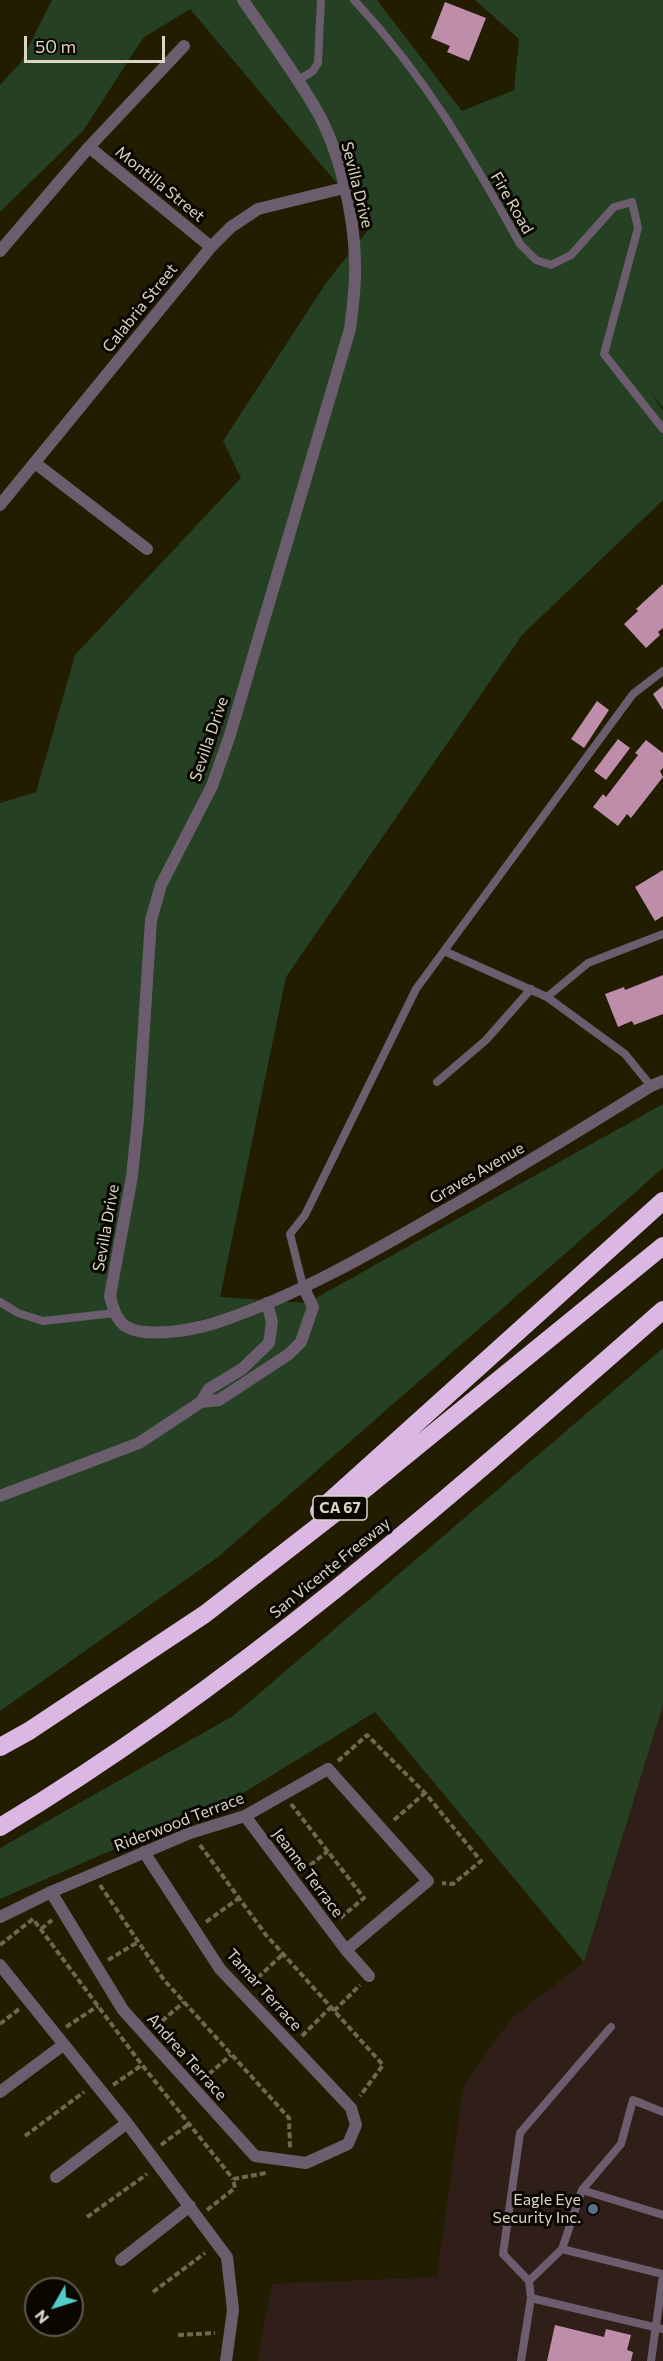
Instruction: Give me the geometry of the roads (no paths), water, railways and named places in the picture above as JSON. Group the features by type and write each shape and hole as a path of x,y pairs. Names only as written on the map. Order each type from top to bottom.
{"highway":[{"path":"205,1614 663,1201"},
{"name":"CA 67","path":"0,1748 205,1614 339,1510 663,1246"},
{"name":"San Vicente Freeway","path":"0,1827 51,1796 189,1703 305,1614 445,1501 663,1310"}],"street":[{"name":"Sevilla Drive","path":"115,1313 110,1296 132,1176 151,920 161,885 212,786 229,738 350,329 356,261 352,221 335,154 317,112 243,0"},
{"name":"Montilla Street","path":"0,251 89,147 184,46"},
{"name":"Montilla Street","path":"89,147 211,247"},
{"name":"Calabria Street","path":"3,497 34,463 211,247 231,227 258,209 344,188"},
{"path":"34,463 147,549"},
{"name":"Graves Avenue","path":"303,1286 408,1232 657,1083"},
{"path":"115,1313 127,1327 146,1332 180,1331 220,1322 303,1286 313,1307 301,1342 289,1354 227,1396 219,1400 201,1402"},
{"path":"0,1496 140,1443 201,1402 209,1389 242,1369 269,1343 272,1322 267,1303"},
{"name":"Riderwood Terrace","path":"0,1917 51,1892 144,1852 190,1833 245,1815 328,1769 428,1881 346,1950"},
{"name":"Jeanne Terrace","path":"245,1815 346,1950 369,1977"},
{"name":"Tamar Terrace","path":"144,1852 220,1969 351,2108 356,2125 348,2144"},
{"name":"Andrea Terrace","path":"51,1892 123,2010 255,2156 306,2163 348,2144"},
{"path":"0,1965 128,2123 227,2257 233,2310 226,2361"},
{"path":"0,2092 63,2044"},
{"path":"56,2177 128,2123"},
{"path":"121,2260 190,2206"}],"lane":[{"path":"297,81 313,70 318,63 321,0"},
{"name":"Fire Road","path":"354,0 383,31 441,109 520,244 536,260 551,265 571,255 614,207 632,202 638,228 604,354 663,429"},
{"path":"303,1286 290,1234 305,1215 416,989 633,694 663,670"},
{"path":"547,997 588,963 663,934"},
{"path":"444,951 547,997 625,1054 657,1083"},
{"path":"437,1082 486,1040 531,989"},
{"path":"0,1302 18,1313 44,1322 115,1313"},
{"path":"521,2361 531,2298 529,2282 503,2254 520,2133 611,2026"},
{"path":"529,2282 562,2249 582,2190 621,2144 633,2100 663,2112"},
{"path":"582,2190 663,2215"},
{"path":"562,2249 663,2275 659,2329 651,2361"},
{"path":"531,2298 659,2329"}],"place":[{"name":"Eagle Eye Security Inc.","path":"593,2209"}]}
